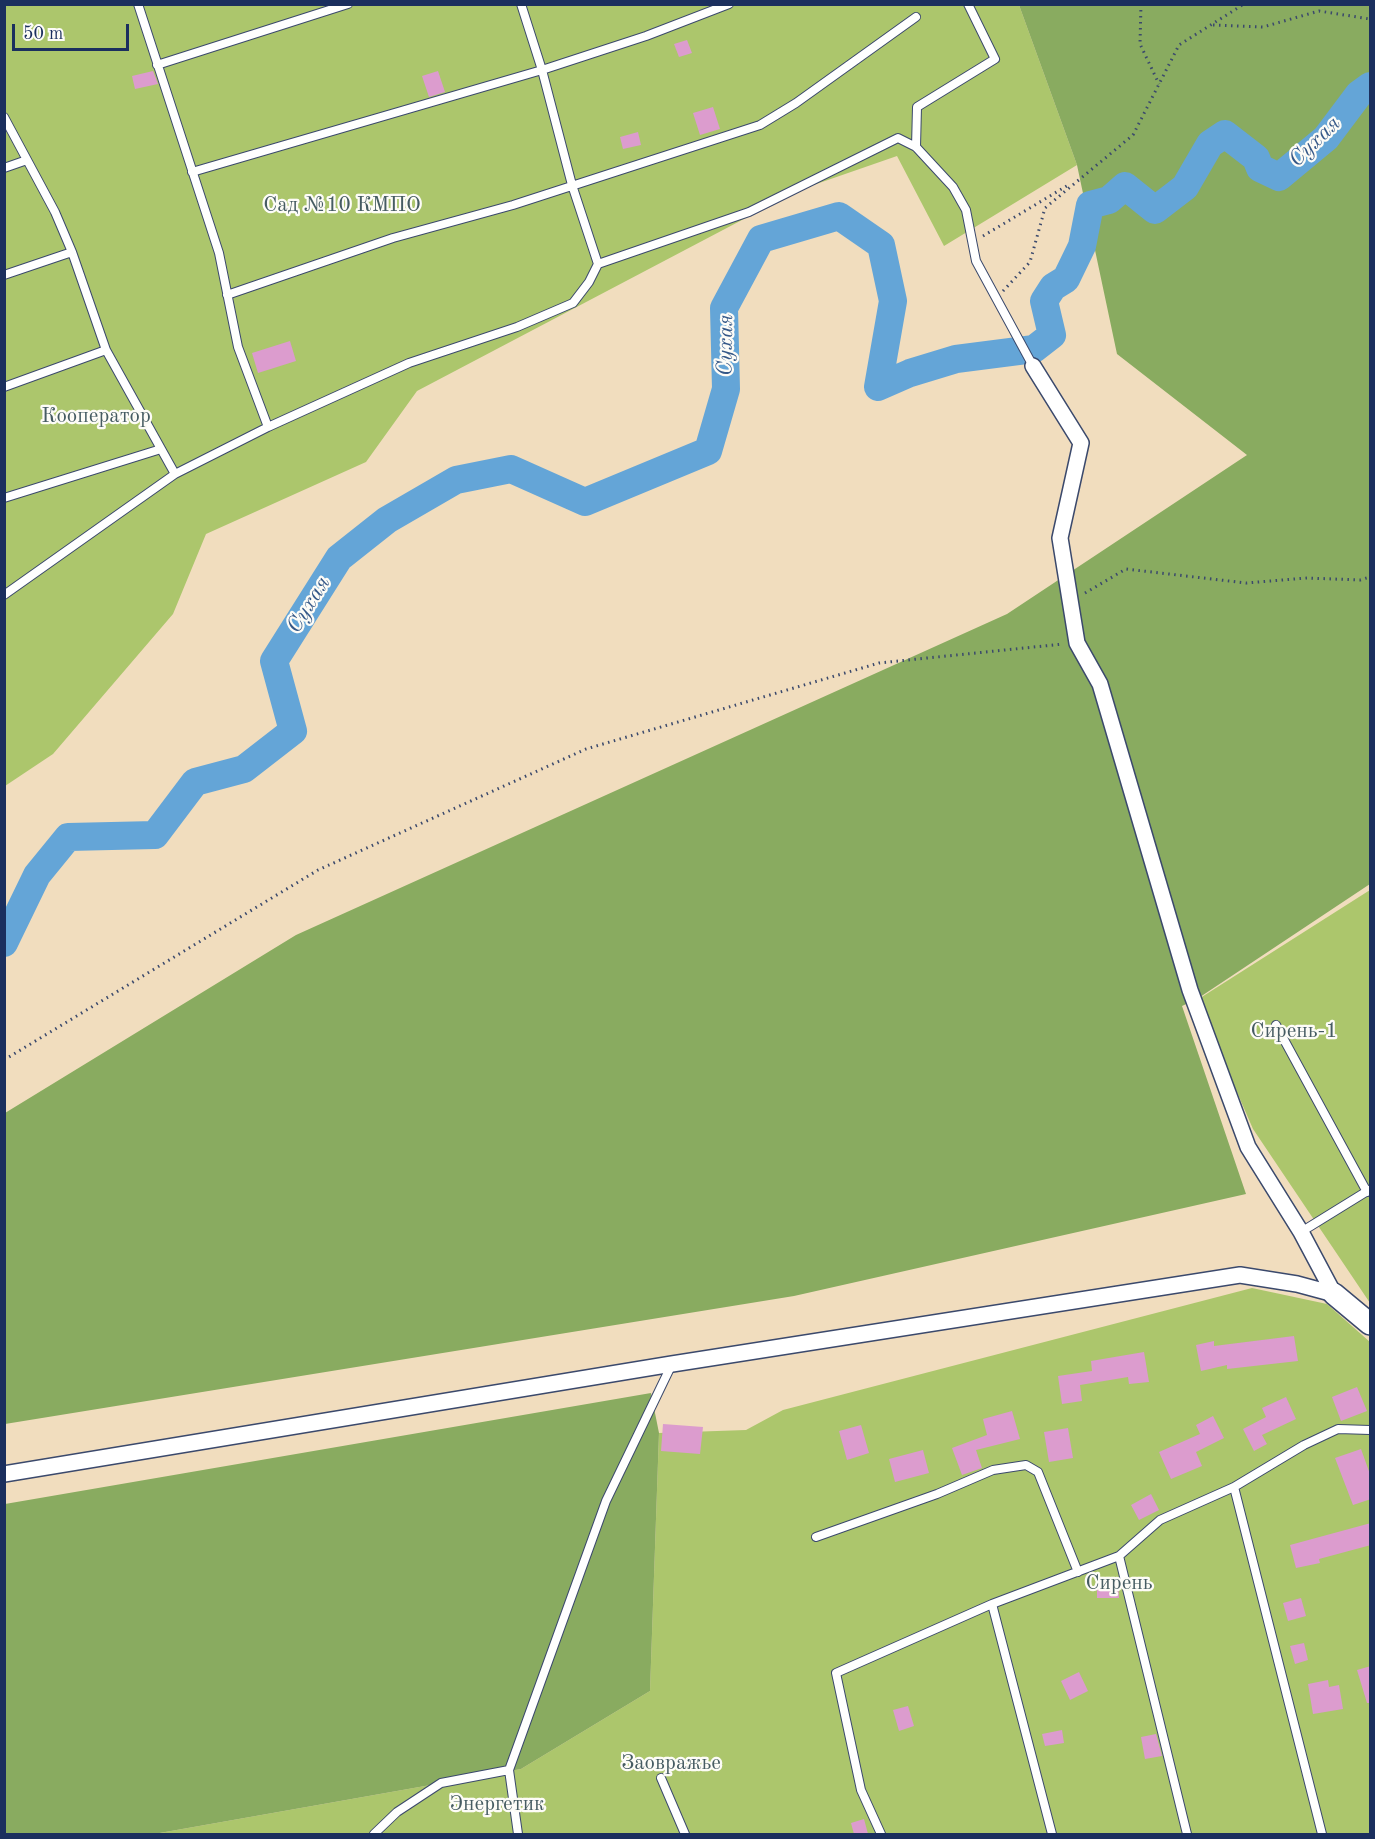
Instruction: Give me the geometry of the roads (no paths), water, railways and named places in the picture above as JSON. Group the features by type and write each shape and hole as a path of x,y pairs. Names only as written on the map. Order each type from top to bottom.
{"street":[{"path":"1033,366 1081,443 1060,538 1077,643 1100,684 1190,990 1248,1147 1301,1232 1334,1294 1371,1324"},
{"path":"4,1474 672,1364 1239,1275 1297,1284 1334,1294"}],"lane":[{"path":"138,4 219,253 238,347 268,427"},
{"path":"157,65 348,4"},
{"path":"4,595 176,474 268,427 409,363 517,327 573,303 590,282 598,264 572,185 542,70 521,4"},
{"path":"192,172 542,70 646,36 729,4"},
{"path":"916,147 917,107 995,59 968,4"},
{"path":"227,295 393,238 513,205 760,125 796,103 916,17"},
{"path":"4,117 55,212 72,252 106,350 176,474"},
{"path":"598,264 748,212 898,138 916,147 953,187 966,210 976,261 1033,366"},
{"path":"4,168 27,160"},
{"path":"4,275 72,252"},
{"path":"4,387 106,350"},
{"path":"4,498 161,449"},
{"path":"1276,1026 1369,1191 1301,1232"},
{"path":"518,1834 509,1770 606,1501 672,1364"},
{"path":"881,1834 861,1790 836,1672 992,1604 1119,1556 1160,1520 1234,1487 1304,1445 1338,1429 1371,1430"},
{"path":"816,1537 937,1494 993,1470 1026,1465 1038,1472 1078,1572"},
{"path":"1234,1487 1322,1834"},
{"path":"1119,1556 1187,1834"},
{"path":"992,1604 1052,1834"},
{"path":"374,1834 397,1812 441,1783 509,1770"},
{"path":"662,1778 685,1834"}],"waterway":[{"name":"Сухая","path":"4,943 37,875 68,837 155,835 195,782 244,769 293,731 274,661 339,558 387,520 456,480 511,469 585,502 708,451 726,389 724,308 761,239 839,216 881,245 893,301 878,387 910,373 956,359 1034,349 1052,335 1044,301 1053,287 1066,279 1082,246 1090,205 1109,200 1125,186 1155,210 1185,187 1210,144 1225,134 1256,158 1260,168 1279,177 1326,138 1359,94 1370,86"}],"park label":[{"name":"Сад №10 КМПО","path":"342,205"},
{"name":"Кооператор","path":"96,416"},
{"name":"Сирень-1","path":"1294,1031"},
{"name":"Сирень","path":"1119,1583"},
{"name":"Заовражье","path":"671,1763"},
{"name":"Энергетик","path":"497,1804"}]}
